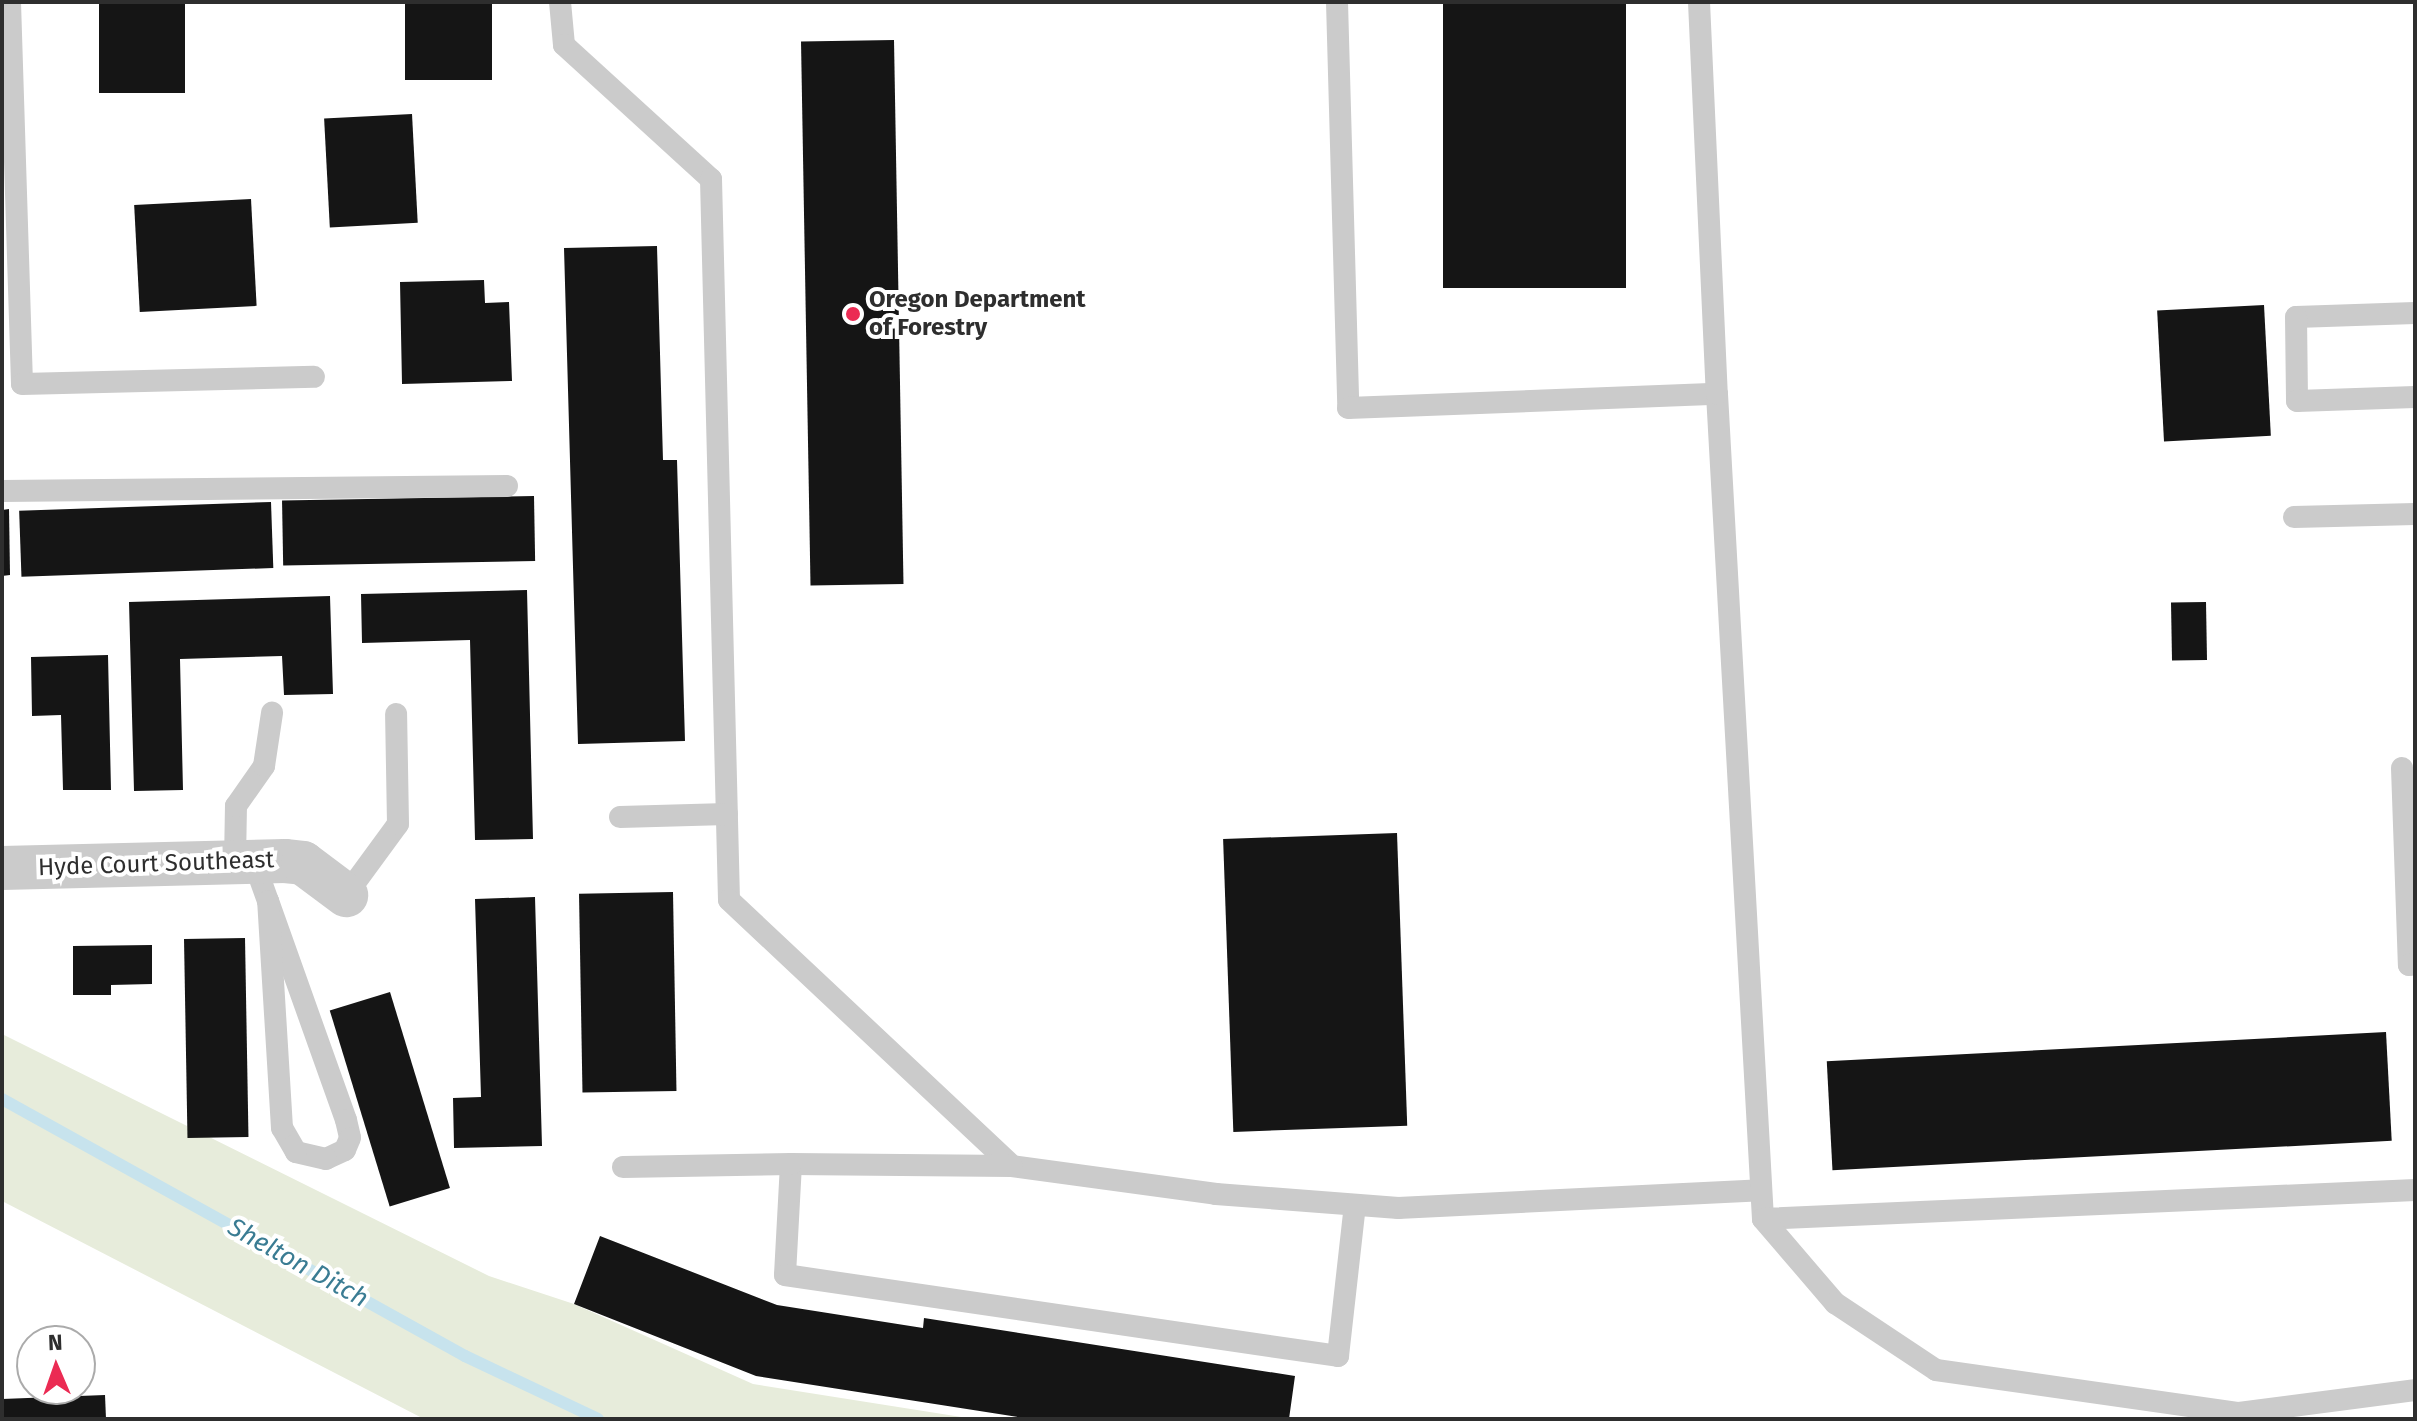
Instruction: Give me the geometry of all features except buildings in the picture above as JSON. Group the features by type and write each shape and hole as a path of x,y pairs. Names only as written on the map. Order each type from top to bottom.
{"street":[{"name":"Hyde Court Southeast","path":"2,868 252,875 303,863 346,895"}],"lane":[{"path":"10,2 22,384 314,377"},
{"path":"560,2 564,45 711,179 729,900 1012,1166"},
{"path":"1337,2 1348,408 1717,394"},
{"path":"1699,2 1717,394 1763,1219 1835,1303 1936,1370 2239,1413 2415,1390"},
{"path":"2415,313 2296,317 2297,401 2415,397"},
{"path":"2,491 507,486"},
{"path":"2294,517 2415,514"},
{"path":"252,875 346,1120 350,1138 345,1150 326,1159 296,1152 282,1128 252,875 236,806 264,766 272,713"},
{"path":"346,895 398,824 396,714"},
{"path":"2402,768 2409,965 2415,964"},
{"path":"620,817 727,814"},
{"path":"623,1167 791,1164 1012,1166 1216,1194 1398,1208 1761,1190"},
{"path":"791,1164 785,1275 1338,1356 1355,1205"},
{"path":"1763,1219 2415,1190"}],"green space":[{"path":"2,1034 489,1276 574,1304 753,1384 974,1419 424,1419 2,1201"}],"waterway":[{"name":"Shelton Ditch","path":"2,1099 465,1356 598,1419"}],"place":[{"name":"Oregon Department of Forestry","path":"853,314"}]}
